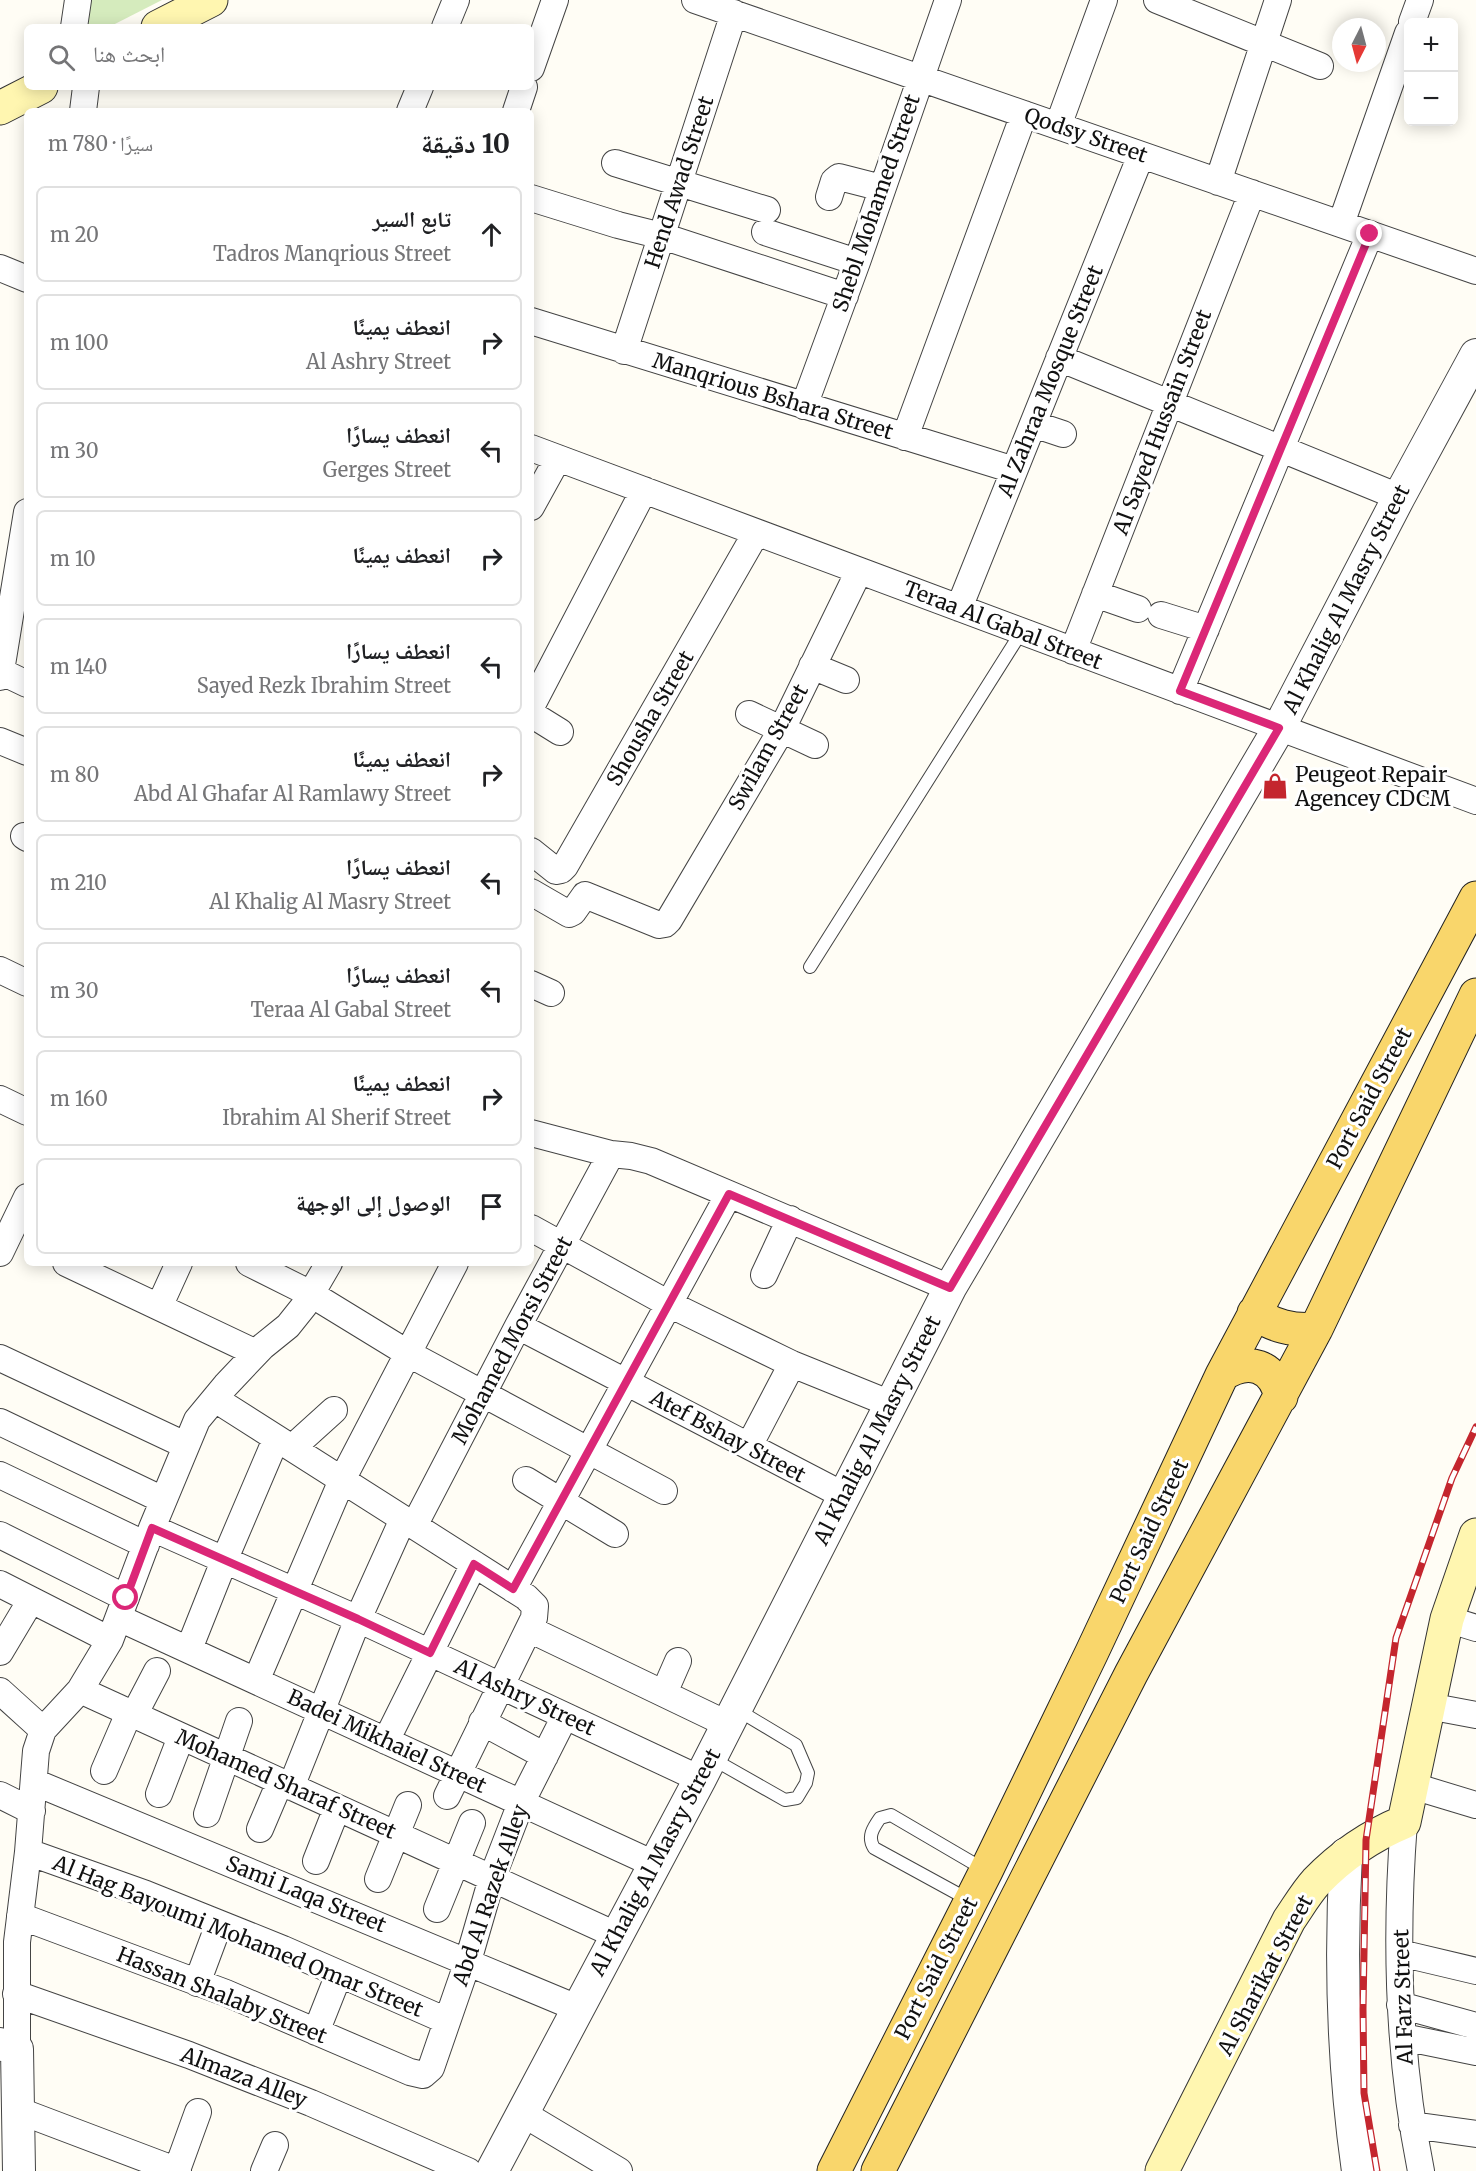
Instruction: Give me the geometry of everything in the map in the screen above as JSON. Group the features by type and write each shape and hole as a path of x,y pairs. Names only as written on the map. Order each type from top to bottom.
{"main road":[{"path":"164,24 211,0"},
{"path":"0,108 35,90"},
{"name":"Port Said Street","path":"834,2171 986,1871 1222,1375 1476,898"},
{"name":"Port Said Street","path":"878,2171 1131,1674 1316,1329 1476,995"},
{"path":"1254,1313 1265,1320 1290,1329 1316,1329"},
{"path":"1222,1375 1231,1368 1253,1365 1264,1369 1272,1376 1281,1396"},
{"path":"1404,1822 1428,1706 1462,1623 1476,1537"},
{"path":"1092,1652 1131,1674"},
{"name":"Al Sharikat Street","path":"1162,2171 1289,1920 1315,1883 1346,1854 1378,1833 1404,1822"}],"street":[{"path":"74,24 78,0"},
{"path":"446,24 456,0"},
{"path":"534,60 555,0"},
{"name":"Qodsy Street","path":"695,0 1476,271"},
{"name":"Shebl Mohamed Street","path":"804,406 845,296 948,0"},
{"path":"1058,126 1104,0"},
{"path":"1157,0 1320,66"},
{"path":"1218,182 1278,0"},
{"path":"1413,18 1420,0"},
{"name":"Hend Awad Street","path":"624,351 734,13"},
{"path":"1341,224 1404,44"},
{"path":"83,108 86,90"},
{"path":"411,108 419,90"},
{"path":"517,108 523,90"},
{"path":"905,437 1024,114"},
{"name":"Al Zahraa Mosque Street","path":"959,608 1141,155"},
{"path":"615,163 680,183 857,262"},
{"path":"829,197 834,181 839,177 882,188"},
{"name":"Al Sayed Hussain Street","path":"1073,651 1251,193"},
{"path":"534,199 662,236 845,296"},
{"path":"1180,691 1370,234"},
{"name":"Manqrious Bshara Street","path":"534,322 1014,470"},
{"name":"Al Khalig Al Masry Street","path":"492,2171 705,1768 950,1288 1279,728 1398,497 1476,355"},
{"path":"1059,358 1398,497"},
{"path":"1033,424 1063,434"},
{"name":"Teraa Al Gabal Street","path":"534,449 1476,801"},
{"path":"534,502 558,458"},
{"path":"534,702 644,490"},
{"name":"Shousha Street","path":"561,870 756,532"},
{"path":"24,552 22,579 1,673 24,683"},
{"name":"Swilam Street","path":"585,895 659,925 669,920 782,729 859,571"},
{"path":"1095,594 1206,629"},
{"path":"812,666 846,680"},
{"path":"534,708 560,732"},
{"path":"749,714 815,745"},
{"path":"0,741 24,751"},
{"path":"534,854 551,868 561,870 585,886 587,892 573,912 569,914 534,894"},
{"path":"0,970 24,981"},
{"path":"0,1099 24,1111"},
{"path":"534,1134 611,1154 651,1161 950,1288"},
{"name":"Mohamed Morsi Street","path":"260,1829 321,1711 358,1619 409,1522 483,1394 611,1154"},
{"path":"513,1589 729,1194"},
{"path":"9,1241 24,1204"},
{"path":"764,1275 790,1219"},
{"path":"534,1229 669,1304 792,1364 891,1404"},
{"path":"72,1266 256,1353"},
{"path":"159,1307 178,1266"},
{"path":"255,1266 311,1294 409,1354 664,1491"},
{"path":"19,2171 17,2110 8,2047 16,1994 8,1938 20,1916 32,1811 36,1751 43,1730 80,1690 118,1619 163,1500 197,1420 256,1353 288,1326 327,1266"},
{"path":"256,1681 342,1480 453,1266"},
{"name":"Atef Bshay Street","path":"518,1326 843,1495"},
{"path":"0,1358 186,1445"},
{"path":"749,1446 792,1364"},
{"path":"215,1399 513,1589 535,1606 531,1624 452,1785"},
{"path":"189,1649 224,1561 284,1443 334,1410"},
{"path":"0,1422 163,1500"},
{"name":"Al Ashry Street","path":"0,1474 149,1537 224,1561 358,1619 565,1716 705,1768"},
{"path":"526,1480 615,1534"},
{"path":"0,1535 118,1619"},
{"path":"386,1741 474,1564"},
{"path":"0,1584 31,1600 118,1619"},
{"path":"0,1652 31,1600"},
{"name":"Badei Mikhaiel Street","path":"118,1619 189,1649 386,1741 452,1785 521,1803 654,1864"},
{"path":"531,1624 664,1693 731,1716"},
{"path":"664,1693 678,1661"},
{"path":"104,1771 132,1714 157,1671"},
{"name":"Mohamed Sharaf Street","path":"80,1690 616,1935"},
{"path":"0,1691 43,1730"},
{"path":"1428,1706 1476,1715"},
{"name":"Abd Al Razek Alley","path":"423,2075 431,2068 468,1961 492,1878 521,1803 565,1716"},
{"path":"207,1814 239,1721"},
{"path":"482,1722 545,1756"},
{"path":"159,1794 181,1737"},
{"name":"Sami Laqa Street","path":"34,1782 577,2008"},
{"path":"1413,1786 1476,1805"},
{"path":"0,1795 32,1811"},
{"path":"378,1879 408,1805"},
{"path":"316,1861 338,1808"},
{"name":"Al Farz Street","path":"1404,1822 1400,1884 1400,2005 1412,2126 1421,2171"},
{"path":"437,1909 472,1823"},
{"name":"Al Hag Bayoumi Mohamed Omar Street","path":"28,1852 146,1894 447,2021"},
{"path":"1346,1854 1342,1920 1343,1982 1351,2109 1358,2171"},
{"name":"Hassan Shalaby Street","path":"20,1916 197,1983 410,2072 423,2075"},
{"path":"197,1983 219,1924"},
{"path":"1400,1953 1476,1971"},
{"path":"316,2032 339,1974"},
{"name":"Almaza Alley","path":"16,1994 311,2103 468,2171"},
{"path":"1400,2005 1476,2026"},
{"path":"1403,2037 1476,2052"},
{"path":"17,2110 178,2171 198,2112"},
{"path":"522,2114 619,2171"},
{"path":"1412,2126 1476,2134"},
{"path":"264,2171 275,2145"}],"lane":[{"path":"810,967 1022,632"},
{"path":"705,1768 785,1800 797,1798 806,1783 808,1773 796,1745 731,1716"},
{"path":"971,1901 874,1848 870,1837 877,1823 885,1815 897,1817 986,1871"}],"green space":[{"path":"87,0 162,0 115,24 83,24"}],"railway":[{"path":"1377,2171 1364,2093 1366,1840 1396,1638 1452,1478 1476,1427"}],"place":[{"name":"Peugeot Repair Agencey CDCM","path":"1275,786"}],"route":[{"path":"126,1598 152,1528 430,1653 474,1564 513,1589 729,1194 950,1288 1279,728 1180,691 1370,234"}]}
